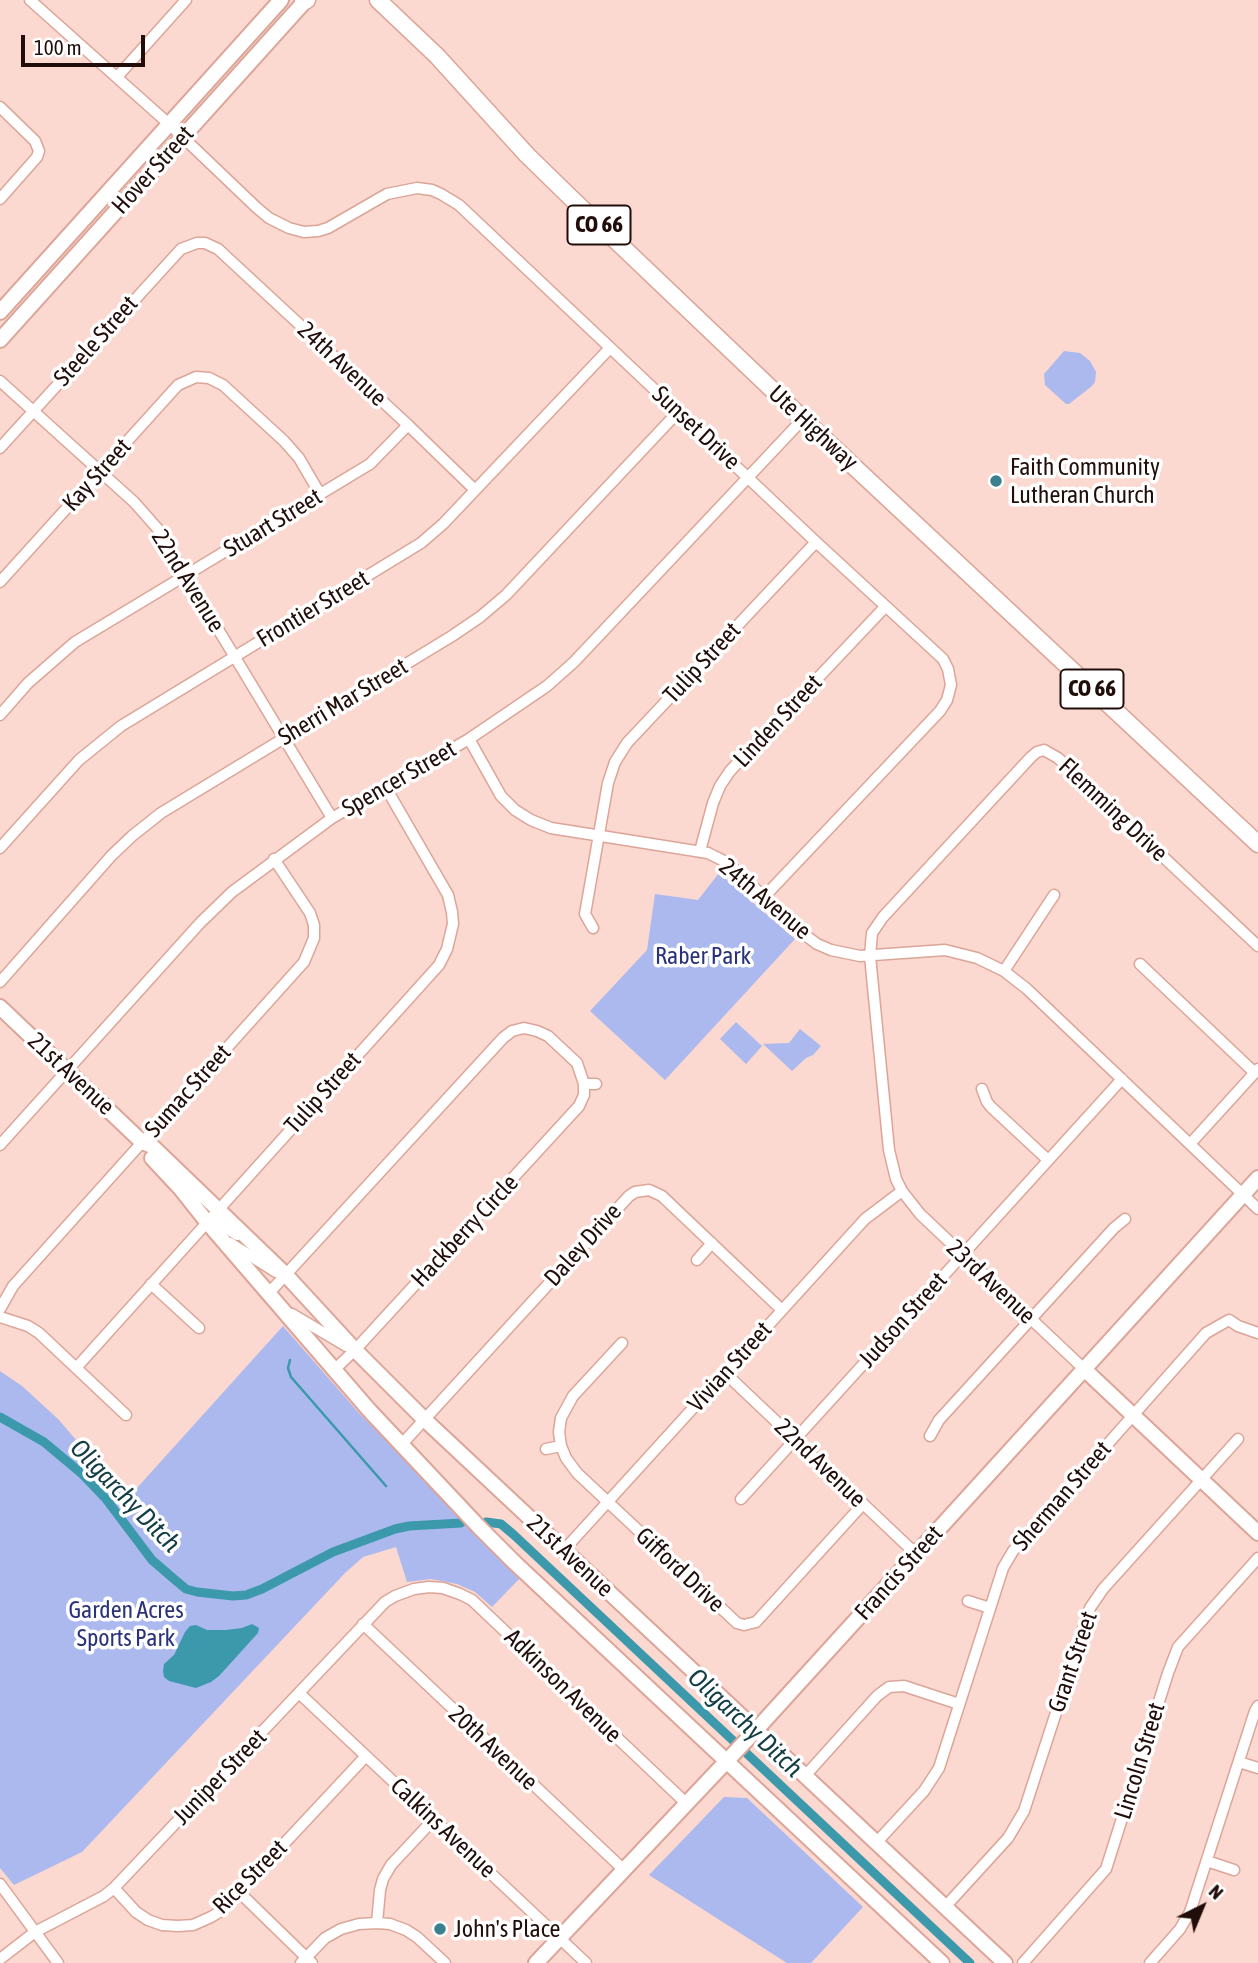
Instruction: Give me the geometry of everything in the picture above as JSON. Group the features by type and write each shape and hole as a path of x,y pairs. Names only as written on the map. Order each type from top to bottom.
{"main road":[{"path":"364,0 398,19"},
{"name":"Ute Highway","path":"378,0 437,56 527,155 803,419 1258,844"}],"street":[{"path":"30,0 183,137"},
{"path":"117,77 186,0"},
{"name":"Hover Street","path":"0,312 281,0"},
{"name":"Hover Street","path":"0,340 305,1"},
{"path":"0,107 43,151 0,199"},
{"name":"Sunset Drive","path":"183,137 270,218 304,232 328,228 387,194 417,188 446,196 463,208 943,659 951,679 947,700 940,711 764,897"},
{"name":"Steele Street","path":"0,447 181,248 200,240"},
{"name":"24th Avenue","path":"200,240 218,249 475,490"},
{"name":"Frontier Street","path":"0,848 66,773 99,742 121,726 421,543 443,524 610,348"},
{"name":"Kay Street","path":"0,582 178,385 186,380 205,375 223,385 284,441 299,458 320,494"},
{"name":"22nd Avenue","path":"0,381 134,502 157,528 332,818"},
{"name":"Sherri Mar Street","path":"0,982 112,855 161,813 481,617 506,595 678,412"},
{"name":"Spencer Street","path":"0,1144 200,923 232,892 332,818 469,739 547,686 574,662 803,419"},
{"name":"Stuart Street","path":"0,715 28,683 75,642 370,464 408,425"},
{"name":"Tulip Street","path":"593,928 585,914 608,783 615,762 627,743 816,542"},
{"name":"Linden Street","path":"700,851 713,803 730,771 885,607"},
{"name":"24th Avenue","path":"469,739 501,796 514,810 531,820 551,828 700,851 722,860 817,944 844,954 870,956 945,950 977,958 1004,971 1027,989 1258,1209"},
{"name":"Flemming Drive","path":"870,956 872,933 883,918 1044,746 1258,946"},
{"name":"Tulip Street","path":"76,1368 439,965 447,950 453,925 453,912 448,895 386,788"},
{"name":"Sumac Street","path":"0,1309 13,1286 296,971 311,948 314,925 310,913 274,859"},
{"path":"1004,971 1054,895"},
{"name":"23rd Avenue","path":"870,956 888,1150 902,1191 920,1214 1258,1533"},
{"path":"1140,964 1256,1071 1190,1144"},
{"name":"21st Avenue","path":"0,1007 142,1142 148,1154 180,1188 212,1216 253,1242 424,1419 564,1550 752,1735 805,1776 1005,1963"},
{"path":"355,1350 300,1320 272,1298 285,1273 503,1038 525,1023 548,1035 563,1048 577,1063 584,1084 596,1084"},
{"name":"Judson Street","path":"741,1499 1122,1079"},
{"name":"Hackberry Circle","path":"334,1370 579,1106 584,1095 584,1084"},
{"path":"982,1089 991,1107 1048,1160"},
{"name":"21st Avenue","path":"142,1142 152,1146 212,1216 218,1235 334,1370 515,1563 731,1758 942,1963"},
{"name":"Francis Street","path":"536,1963 731,1758 1258,1178"},
{"name":"Daley Drive","path":"402,1444 629,1196 643,1184 662,1196 782,1310"},
{"name":"Vivian Street","path":"564,1550 865,1219 902,1191"},
{"path":"930,1436 939,1420 1125,1219"},
{"path":"218,1235 275,1272 285,1273"},
{"path":"697,1260 712,1243"},
{"path":"151,1284 200,1328"},
{"path":"0,1317 28,1326 39,1333 126,1415"},
{"name":"Sherman Street","path":"876,1843 924,1791 935,1775 1003,1568 1013,1551 1206,1333 1229,1320 1258,1333"},
{"path":"546,1450 561,1446 561,1418 573,1396 622,1343"},
{"name":"22nd Avenue","path":"725,1373 916,1554"},
{"name":"Grant Street","path":"945,1907 1008,1838 1024,1811 1090,1608 1103,1589 1238,1439"},
{"name":"Gifford Drive","path":"561,1446 576,1473 745,1630 756,1622 863,1504"},
{"name":"Lincoln Street","path":"1023,1963 1106,1869 1178,1647 1258,1558"},
{"name":"Juniper Street","path":"0,1959 35,1932 104,1896 114,1888 385,1602 414,1589 429,1587"},
{"name":"Adkinson Avenue","path":"429,1587 443,1588 472,1600 687,1804"},
{"path":"968,1601 990,1608"},
{"name":"20th Avenue","path":"363,1624 624,1870"},
{"path":"805,1776 877,1696 889,1688 904,1686 959,1704"},
{"name":"Calkins Avenue","path":"299,1693 586,1963"},
{"path":"1150,1963 1186,1921 1258,1706"},
{"name":"Rice Street","path":"114,1888 136,1912 162,1925 193,1925 211,1917 239,1892 366,1756"},
{"path":"1239,1762 1258,1768"},
{"path":"377,1923 383,1879 391,1865 434,1819"},
{"path":"1207,1861 1234,1870"},
{"path":"0,1884 58,1963"},
{"path":"239,1892 306,1961 325,1938 341,1929 377,1923 406,1930 445,1963"}],"green space":[{"path":"1064,351 1080,353 1090,361 1096,372 1092,386 1069,404 1045,385 1044,374"},
{"name":"Raber Park","path":"719,873 795,939 665,1080 590,1011 647,950 655,894 698,900"},
{"path":"736,1022 762,1046 746,1064 720,1039"},
{"path":"800,1029 821,1046 792,1071 763,1044 789,1043"},
{"name":"Garden Acres Sports Park","path":"283,1326 358,1412 521,1577 492,1607 475,1592 457,1584 431,1579 407,1582 396,1547 363,1557 82,1852 14,1885 0,1868 0,1371 22,1386 58,1419 127,1499"},
{"path":"724,1797 747,1798 863,1907 811,1963 787,1963 649,1875"}],"shaded area":[{"path":"252,1624 259,1628 258,1633 211,1682 196,1688 169,1681 164,1677 164,1664 174,1655 190,1626 226,1630"}],"waterway":[{"name":"Oligarchy Ditch","path":"290,1360 288,1368 291,1377 386,1486"},
{"name":"Oligarchy Ditch","path":"0,1417 44,1442 81,1473 106,1499 152,1560 186,1589 197,1592 246,1595 333,1552 395,1529 461,1523"},
{"name":"Oligarchy Ditch","path":"486,1522 501,1524 514,1535 970,1963"}],"place":[{"name":"Faith Community Lutheran Church","path":"996,481"},
{"name":"John's Place","path":"440,1929"}]}
